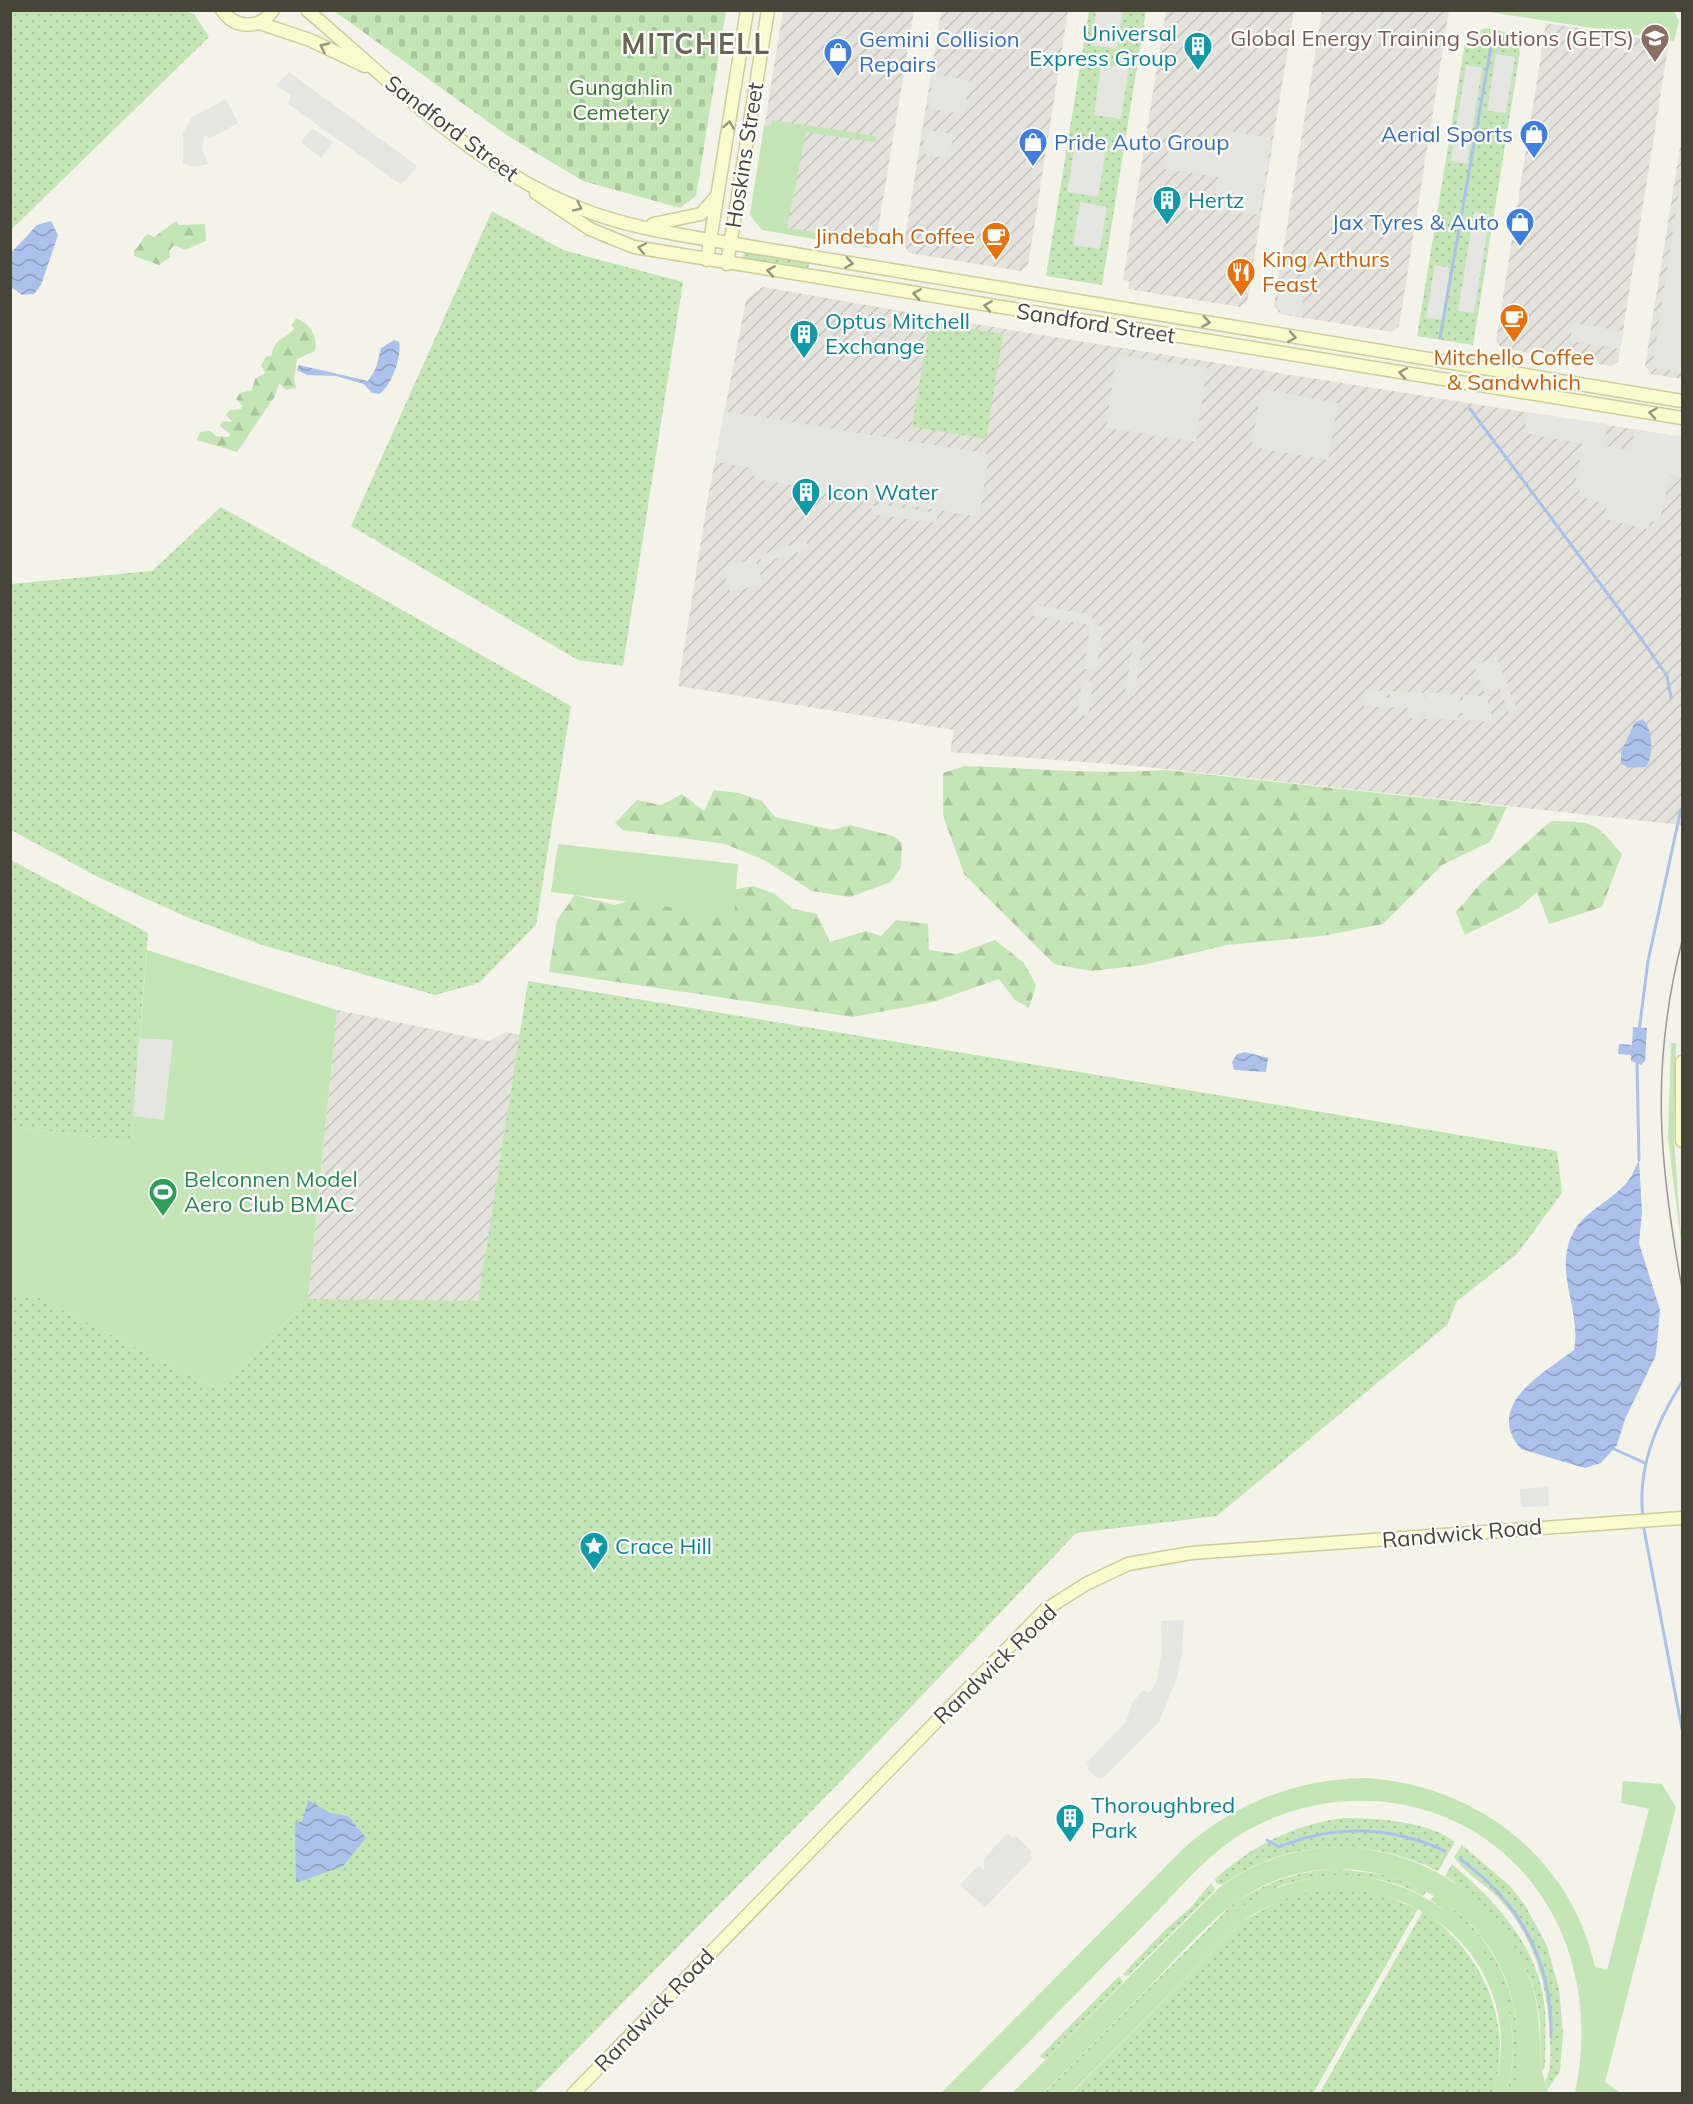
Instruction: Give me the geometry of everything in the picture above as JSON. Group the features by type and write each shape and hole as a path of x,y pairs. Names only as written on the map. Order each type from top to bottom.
{"main road":[{"name":"Sandford Street","path":"222,10 227,18 240,25 260,23 310,40 377,72"},
{"path":"260,23 273,10"},
{"name":"Sandford Street","path":"307,10 377,72 481,154 527,184 555,208 590,229 634,247 727,264 1683,418"},
{"name":"Hoskins Street","path":"707,260 747,10"},
{"name":"Hoskins Street","path":"727,264 768,10"},
{"name":"Sandford Street","path":"527,184 592,213 631,224 730,243 1683,401"},
{"path":"631,224 657,224 700,214 718,195"},
{"path":"1683,1062 1683,1141"},
{"name":"Randwick Road","path":"1663,1518 1683,1513"},
{"name":"Randwick Road","path":"573,2094 1045,1610 1086,1584 1140,1560 1191,1553 1683,1518"}],"shaded area":[{"path":"783,11 914,11 876,242 868,248 762,230 750,215"},
{"path":"941,11 1068,11 1028,265 1021,271 909,253 904,245"},
{"path":"1096,11 1123,11 1117,49 1091,45"},
{"path":"1166,11 1294,11 1247,302 1240,307 1128,289 1129,281 1123,280"},
{"path":"1322,11 1449,11 1399,326 1391,332 1280,314 1274,306"},
{"path":"1546,23 1669,42 1618,362 1611,366 1501,348 1496,341"},
{"path":"1496,54 1515,57 1506,113 1487,111"},
{"path":"1101,64 1129,68 1121,119 1094,115"},
{"path":"1466,65 1482,68 1467,164 1451,161"},
{"path":"289,72 417,166 407,179 400,184 288,104 291,95 276,85"},
{"path":"934,74 969,80 964,114 928,109"},
{"path":"226,99 238,123 209,139 205,134 202,149 208,164 194,167 183,163 183,133 192,117"},
{"path":"312,128 333,142 321,158 301,142"},
{"path":"926,130 953,134 950,158 922,154"},
{"path":"1225,130 1271,138 1259,215 1213,208 1218,177 1165,169 1169,145 1221,153"},
{"path":"1022,135 1044,138 1041,157 1019,153"},
{"path":"1682,135 1682,379 1651,374 1645,366"},
{"path":"1076,138 1107,143 1098,197 1067,192"},
{"path":"1682,171 1682,372 1652,368"},
{"path":"1080,202 1107,207 1100,249 1073,245"},
{"path":"1474,212 1490,214 1474,313 1458,311"},
{"path":"1435,265 1450,268 1442,320 1426,318"},
{"path":"1281,278 1306,282 1301,316 1281,313 1276,305"},
{"path":"763,287 1016,331 1682,437 1682,825 1137,766 950,752 954,730 678,686 708,497 746,300"},
{"path":"1573,323 1623,331 1620,349 1570,341"},
{"path":"1117,355 1207,368 1196,442 1106,428"},
{"path":"1261,389 1338,403 1328,460 1252,447"},
{"path":"724,411 989,454 979,517 756,479 751,468 716,462"},
{"path":"1527,412 1607,424 1604,446 1631,450 1634,429 1682,437 1682,477 1670,475 1659,523 1651,521 1648,529 1604,519 1607,504 1578,496 1580,487 1575,485 1583,444 1524,433"},
{"path":"879,504 938,513 936,523 873,514 871,507"},
{"path":"806,541 809,549 762,563 759,555"},
{"path":"755,558 763,583 730,593 723,568"},
{"path":"1036,605 1093,615 1091,625 1103,627 1096,671 1084,669 1090,625 1034,616"},
{"path":"1134,639 1143,640 1134,696 1125,694"},
{"path":"1497,657 1517,710 1509,713 1499,686 1484,692 1474,665"},
{"path":"1082,679 1093,681 1088,716 1077,714"},
{"path":"1365,690 1384,691 1384,698 1390,698 1390,691 1424,693 1424,700 1427,700 1427,692 1460,695 1460,703 1463,702 1463,695 1488,697 1488,705 1492,705 1491,722 1463,720 1463,713 1459,713 1458,720 1425,719 1426,711 1422,710 1421,719 1409,718 1409,708 1364,706"},
{"path":"337,1010 489,1041 506,1032 520,1035 478,1302 308,1299"},
{"path":"139,1038 173,1040 164,1120 133,1116"},
{"path":"1548,1487 1549,1506 1521,1507 1520,1489"},
{"path":"1184,1620 1182,1653 1177,1677 1159,1722 1102,1779 1097,1778 1088,1770 1089,1766 1086,1763 1126,1722 1132,1703 1143,1690 1150,1693 1157,1680 1162,1650 1161,1621"},
{"path":"1007,1833 1013,1838 1016,1836 1032,1852 1030,1855 1033,1858 985,1907 960,1885 978,1866 984,1870 984,1859"}],"green space":[{"path":"183,10 194,14 209,37 11,230 11,11"},
{"name":"Gungahlin Cemetery","path":"334,11 726,11 696,196 680,208 583,181 508,136"},
{"path":"1089,11 1146,11 1102,285 1046,276"},
{"path":"1484,11 1674,11 1679,21 1674,41"},
{"path":"1485,28 1512,36 1520,52 1473,345 1417,336 1465,43 1469,36"},
{"path":"772,120 876,136 875,142 806,132 787,228 876,242 868,248 762,230 750,215 764,125 771,126"},
{"path":"492,211 563,250 683,282 623,666 578,660 351,526"},
{"path":"176,221 179,225 205,224 206,241 185,250 174,245 169,251 170,257 159,265 134,256 134,251 148,234 154,237"},
{"path":"744,252 809,261 809,268 743,258"},
{"path":"296,318 312,331 316,346 315,351 297,359 294,378 296,388 286,390 279,383 275,396 237,452 197,440 200,432 210,431 216,436 229,437 230,434 220,426 222,421 232,422 226,415 230,410 241,409 243,406 236,399 240,393 252,390 255,379 265,373 261,365 266,357 272,355 277,342 294,329 292,325"},
{"path":"930,322 1003,334 986,439 912,427"},
{"path":"221,507 571,706 536,925 479,983 435,995 262,945 189,918 98,877 11,830 11,584 152,571"},
{"path":"965,766 1091,771 1166,770 1507,807 1490,842 1442,865 1383,924 1322,936 1227,945 1143,965 1091,971 1054,964 964,874 943,815 943,773"},
{"path":"714,790 739,793 762,801 775,817 833,830 850,825 893,836 902,843 901,867 891,882 850,897 812,891 764,860 725,844 623,830 615,823 637,800 661,805 682,794 704,811"},
{"path":"1551,821 1585,823 1599,829 1622,854 1602,907 1549,924 1537,892 1519,908 1465,935 1456,912 1480,884"},
{"path":"558,844 738,864 734,915 551,892"},
{"path":"11,860 148,933 131,1142 11,1126"},
{"path":"753,886 775,894 793,909 817,914 830,942 866,931 881,936 896,920 928,924 929,950 957,954 995,940 1024,963 1036,985 1029,1008 1015,1000 999,979 933,1002 853,1017 549,972 557,920 575,895 615,905 650,894 700,896"},
{"name":"Belconnen Model Aero Club BMAC","path":"147,950 337,1010 308,1299 220,1391 32,1294 11,1294 11,1126 131,1142"},
{"path":"528,981 1557,1151 1562,1193 1517,1254 1457,1301 1447,1325 1217,1516 1076,1533 837,1785 534,2093 11,2094 11,1294 32,1294 220,1391 308,1299 478,1301"},
{"path":"1671,1043 1676,1043 1674,1139 1682,1250 1668,1138"},
{"path":"1366,1778 1406,1784 1445,1795 1480,1812 1513,1834 1541,1861 1565,1892 1583,1928 1595,1967 1607,1970 1649,1809 1621,1803 1623,1781 1662,1784 1676,1807 1605,2082 1621,2093 1575,2093 1580,2063 1581,2034 1580,2004 1575,1975 1567,1946 1555,1919 1540,1894 1521,1870 1492,1844 1460,1824 1425,1810 1389,1802 1351,1801 1314,1805 1278,1816 1229,1842 1192,1875 978,2093 941,2093 1183,1849 1203,1833 1245,1807 1291,1789 1340,1779"},
{"path":"1343,1818 1386,1820 1417,1825 1431,1829 1455,1842 1438,1871 1384,1852 1356,1848 1328,1848 1300,1851 1273,1858 1222,1885 1216,1883 1215,1879 1229,1867 1274,1838 1324,1821"},
{"path":"1462,1845 1509,1885 1525,1905 1547,1946 1559,1989 1563,2033 1560,2071 1548,2089 1545,2081 1549,2070 1550,2036 1546,1999 1538,1964 1523,1931 1513,1916 1495,1895 1464,1869 1454,1857"},
{"path":"1342,1847 1374,1850 1404,1858 1433,1870 1459,1886 1483,1906 1503,1930 1520,1956 1532,1986 1538,2017 1541,2067 1548,2093 1514,2093 1518,2047 1513,2001 1496,1958 1467,1921 1443,1902 1416,1887 1387,1876 1358,1870 1328,1869 1298,1874 1269,1884 1228,1908 1043,2093 1012,2093 1220,1887 1248,1870 1278,1857 1309,1850"},
{"path":"1452,1864 1496,1906 1521,1939 1530,1957 1538,1976 1544,2004 1545,2066 1542,2072 1539,2013 1527,1973 1508,1940 1453,1881 1445,1876"},
{"path":"1338,1869 1387,1875 1427,1891 1423,1896 1388,1882 1351,1876 1313,1878 1277,1887 1052,2093 1043,2094 1231,1906 1282,1879 1309,1872"},
{"path":"1345,1875 1386,1882 1422,1896 1453,1918 1479,1945 1498,1977 1509,2013 1513,2052 1507,2093 1493,2093 1501,2039 1491,1991 1468,1950 1433,1918 1390,1897 1342,1890 1292,1897 1243,1921 1071,2093 1052,2093 1228,1917 1274,1889 1308,1879"},
{"path":"1211,1883 1215,1890 1128,1976 1122,1975 1165,1930 1191,1907"},
{"path":"1344,1888 1381,1894 1418,1909 1313,2093 1071,2094 1243,1921 1282,1899 1311,1891"},
{"path":"1434,1896 1458,1913 1478,1933 1494,1956 1506,1981 1514,2008 1518,2036 1518,2065 1514,2093 1507,2093 1512,2064 1513,2037 1509,2010 1500,1985 1473,1939 1431,1900"},
{"path":"1423,1911 1444,1927 1462,1946 1477,1968 1488,1991 1496,2015 1500,2041 1499,2067 1493,2093 1319,2094"},
{"path":"1119,1976 1123,1982 1046,2059 1042,2058 1040,2056"}],"water":[{"path":"51,221 58,235 41,285 34,294 22,295 11,287 11,253 37,225"},
{"path":"394,340 399,342 400,348 397,362 392,378 379,394 372,393 364,384 336,376 307,375 297,370 299,365 368,381 376,368 381,348"},
{"path":"1643,719 1650,736 1649,762 1646,767 1628,768 1621,763 1621,752 1635,722"},
{"path":"1633,1027 1647,1028 1645,1061 1641,1065 1631,1061 1631,1055 1618,1054 1619,1044 1632,1045"},
{"path":"1245,1052 1268,1058 1266,1072 1234,1070 1232,1062 1237,1054"},
{"path":"1639,1160 1642,1212 1639,1243 1660,1310 1656,1355 1625,1419 1617,1445 1601,1463 1585,1468 1521,1449 1511,1433 1509,1418 1513,1404 1522,1392 1574,1350 1574,1320 1566,1276 1568,1246 1579,1224 1622,1188 1630,1179"},
{"path":"308,1800 331,1813 348,1816 366,1838 343,1866 296,1883 295,1822 302,1822"}],"waterway":[{"path":"1440,338 1493,35"},
{"path":"1470,409 1642,640 1667,676 1671,698"},
{"path":"1639,1031 1648,961 1681,809"},
{"path":"1637,1062 1639,1160"},
{"path":"1643,1518 1643,1481 1650,1447 1664,1414 1682,1382"},
{"path":"1614,1449 1645,1463"},
{"path":"1643,1524 1682,1729"},
{"path":"1267,1840 1279,1847 1321,1834 1362,1831 1404,1837 1445,1851"},
{"path":"1460,1859 1500,1895 1529,1936 1546,1984 1551,2037"}],"tram line":[{"path":"1682,941 1665,1031 1661,1115 1668,1199 1682,1288"}],"place":[{"name":"Global Energy Training Solutions (GETS)","path":"1655,64"},
{"name":"Universal Express Group","path":"1198,72"},
{"name":"Gemini Collision Repairs","path":"838,78"},
{"name":"Aerial Sports","path":"1534,160"},
{"name":"Pride Auto Group","path":"1033,168"},
{"name":"Hertz","path":"1167,226"},
{"name":"Jax Tyres & Auto","path":"1520,248"},
{"name":"Jindebah Coffee","path":"996,262"},
{"name":"King Arthurs Feast","path":"1241,298"},
{"name":"Mitchello Coffee & Sandwhich","path":"1514,344"},
{"name":"Optus Mitchell Exchange","path":"804,360"},
{"name":"Icon Water","path":"806,518"},
{"name":"Belconnen Model Aero Club BMAC","path":"163,1218"},
{"name":"Crace Hill","path":"594,1572"},
{"name":"Thoroughbred Park","path":"1070,1844"}],"district":[{"name":"MITCHELL","path":"696,44"}]}
